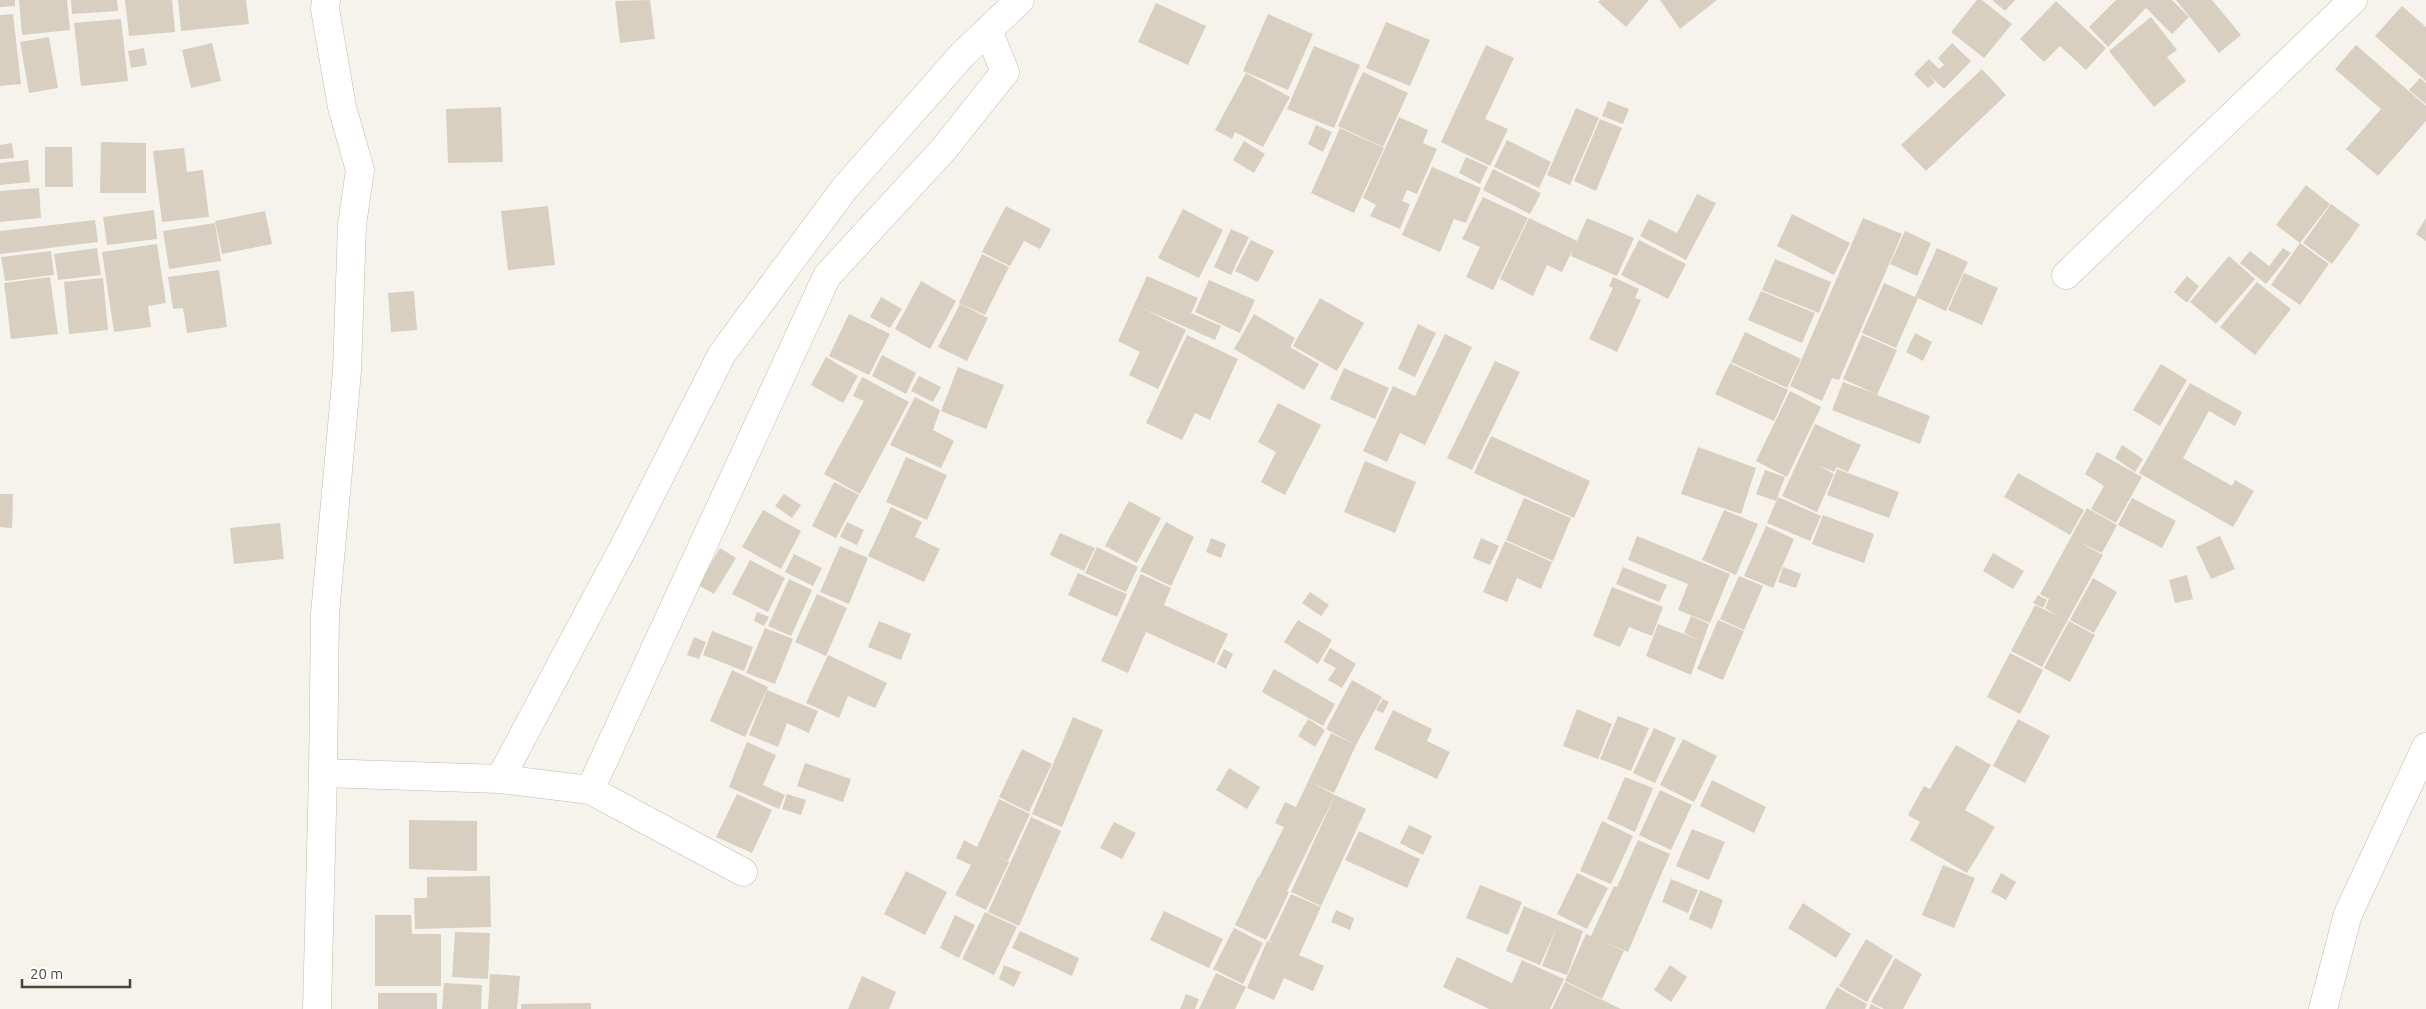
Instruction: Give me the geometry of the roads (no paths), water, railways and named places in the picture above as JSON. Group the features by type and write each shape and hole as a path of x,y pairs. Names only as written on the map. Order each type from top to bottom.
{"street":[{"path":"317,1009 325,614 347,371 352,225 360,170 342,107 325,9 326,0"},
{"path":"500,779 630,535 722,354 844,189 963,54 1020,0"},
{"path":"2066,275 2353,0"},
{"path":"590,790 827,276 943,150 1005,72 988,30"},
{"path":"2323,1009 2348,914 2426,747"},
{"path":"323,773 500,779 590,790 743,872"}]}
